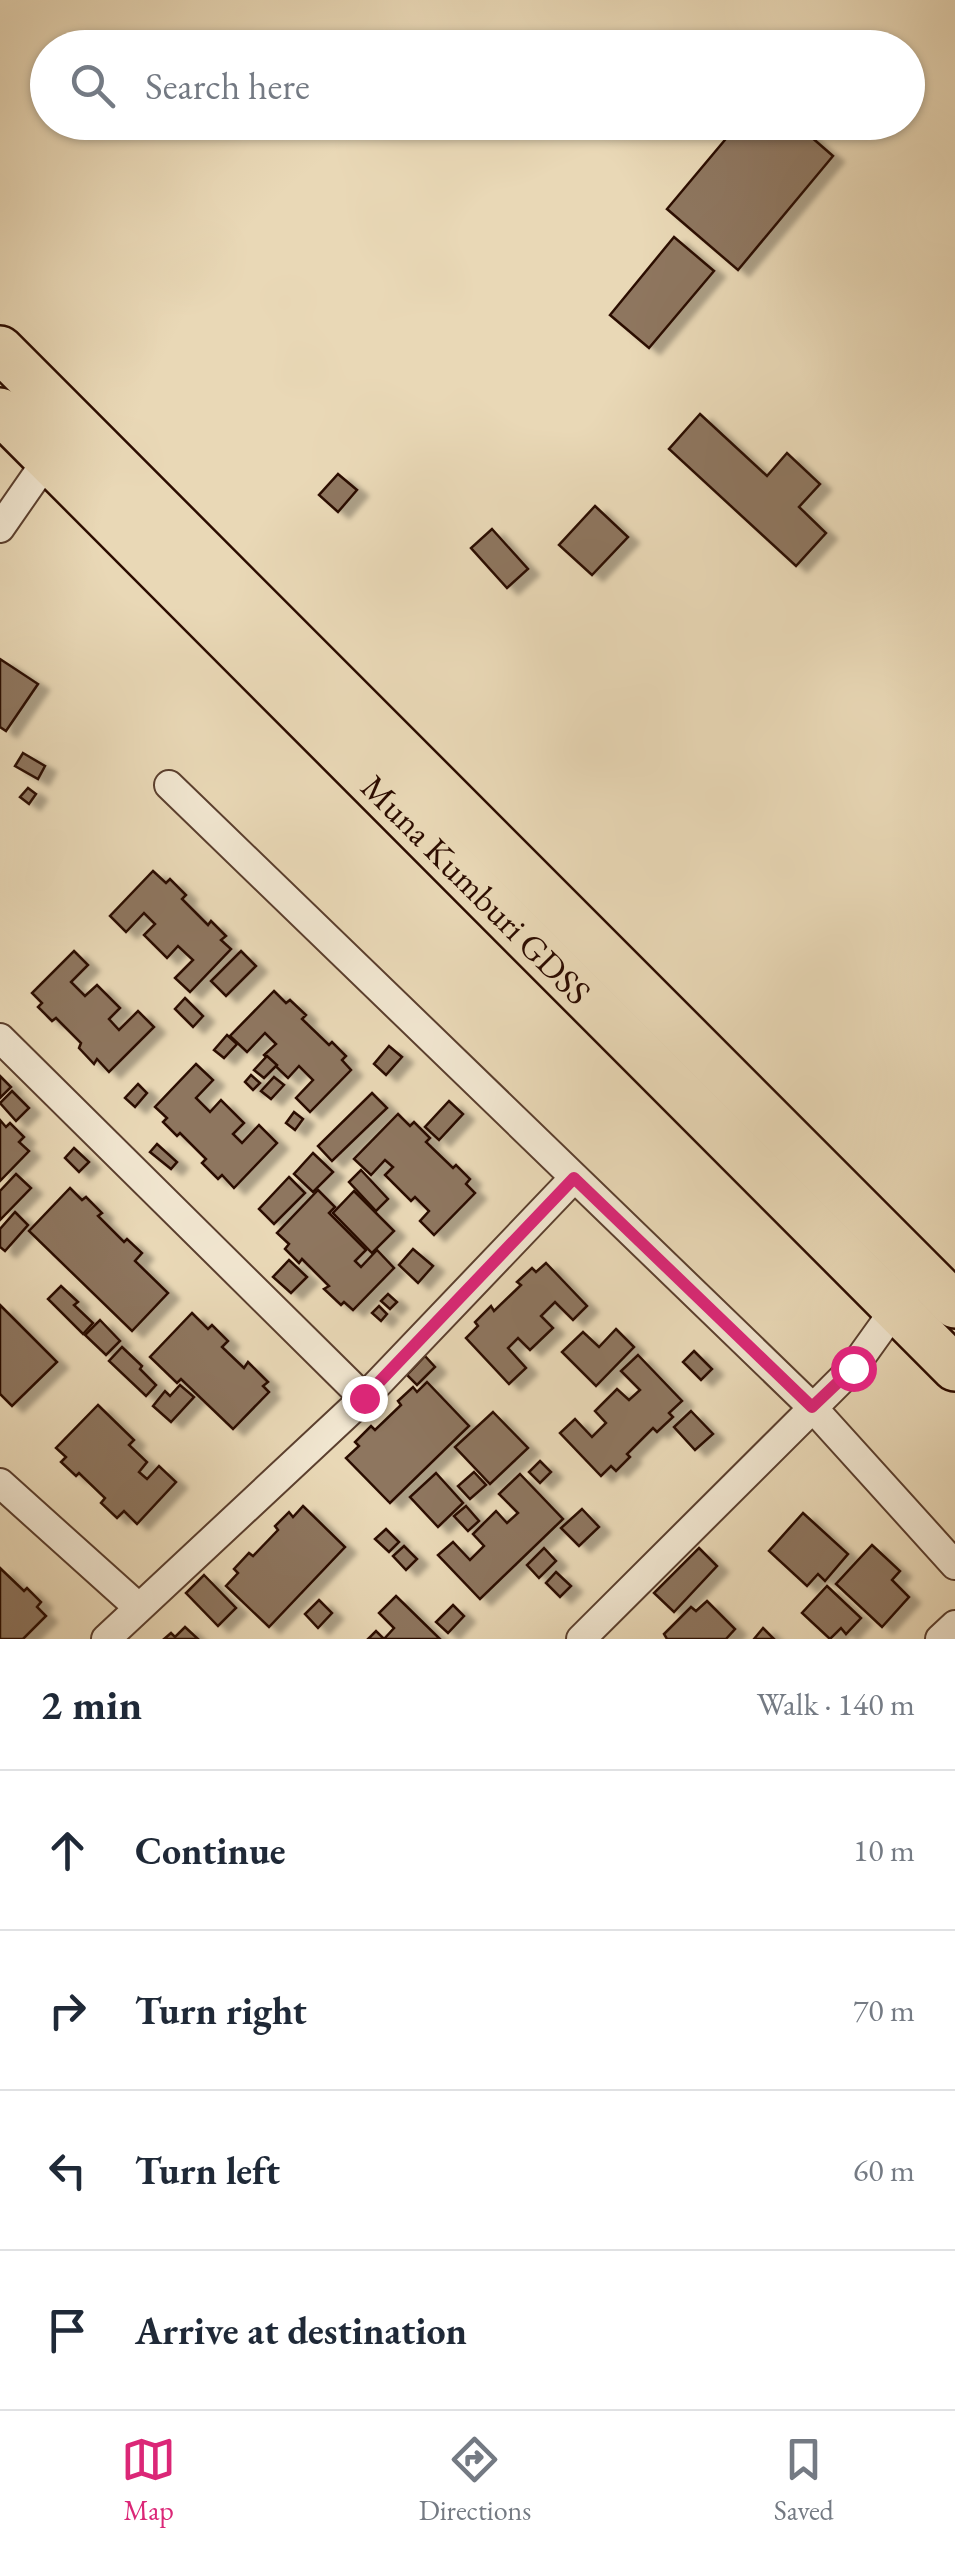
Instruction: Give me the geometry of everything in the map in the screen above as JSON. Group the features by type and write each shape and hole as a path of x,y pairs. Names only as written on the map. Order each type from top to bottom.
{"highway":[{"name":"Muna Kumburi GDSS","path":"0,350 926,1296 955,1368"},
{"name":"Muna Kumburi GDSS","path":"0,411 926,1296"}],"street":[{"path":"0,528 48,458"},
{"path":"170,785 812,1407 955,1564"},
{"path":"0,1038 364,1398"},
{"path":"106,1639 364,1398 574,1178"},
{"path":"581,1639 926,1296"},
{"path":"0,1483 138,1608"},
{"path":"940,1639 955,1625"}],"building":[{"path":"725,140 815,140 833,156 738,270 667,209"},
{"path":"674,237 714,271 649,348 610,315"},
{"path":"700,414 767,476 787,453 820,484 799,507 826,533 796,566 669,449"},
{"path":"338,474 357,490 338,512 319,495"},
{"path":"595,506 628,537 592,575 559,545"},
{"path":"492,529 528,569 507,588 471,548"},
{"path":"0,659 38,684 6,731 0,727"},
{"path":"23,753 45,766 38,779 15,766"},
{"path":"28,788 36,794 29,804 20,797"},
{"path":"153,871 166,883 170,879 186,895 182,899 208,925 211,921 226,936 221,940 231,949 190,992 175,978 193,960 178,946 167,958 144,935 155,924 144,913 126,932 110,916"},
{"path":"74,951 88,965 71,982 85,996 97,985 120,1008 109,1019 119,1030 138,1011 154,1027 109,1072 97,1059 94,1064 79,1048 81,1043 56,1018 52,1021 38,1007 42,1003 32,993"},
{"path":"241,951 256,966 226,996 211,981"},
{"path":"274,991 286,1003 290,1000 306,1015 302,1019 346,1056 342,1060 351,1070 310,1112 296,1098 313,1080 299,1066 288,1078 264,1055 276,1044 265,1033 247,1052 230,1036"},
{"path":"185,998 203,1016 193,1027 175,1009"},
{"path":"227,1035 237,1044 224,1058 214,1050"},
{"path":"389,1046 402,1057 386,1075 374,1064"},
{"path":"267,1056 277,1065 264,1078 254,1070"},
{"path":"196,1064 213,1080 196,1098 210,1112 221,1100 244,1123 233,1134 242,1143 259,1125 277,1143 234,1188 202,1163 206,1159 163,1122 167,1118 155,1107"},
{"path":"251,1075 260,1083 253,1090 245,1082"},
{"path":"0,1076 11,1087 0,1098"},
{"path":"274,1077 284,1085 271,1099 261,1091"},
{"path":"138,1084 147,1093 135,1107 125,1098"},
{"path":"12,1091 29,1108 16,1121 0,1103"},
{"path":"372,1093 387,1108 332,1161 318,1146"},
{"path":"449,1101 463,1114 439,1140 425,1127"},
{"path":"294,1112 303,1119 295,1130 286,1123"},
{"path":"398,1114 410,1126 414,1122 430,1138 426,1142 470,1179 466,1184 475,1193 434,1235 420,1221 429,1211 415,1197 411,1201 385,1175 393,1167 385,1160 371,1175 354,1159"},
{"path":"0,1120 6,1127 10,1123 24,1137 19,1142 29,1151 0,1181"},
{"path":"157,1144 177,1162 171,1169 150,1152"},
{"path":"74,1148 89,1162 79,1172 65,1158"},
{"path":"313,1153 333,1172 313,1192 294,1174"},
{"path":"361,1170 388,1199 376,1211 349,1182"},
{"path":"16,1174 31,1188 0,1220 0,1191"},
{"path":"289,1177 305,1193 274,1224 259,1209"},
{"path":"70,1188 82,1200 86,1197 102,1213 98,1216 124,1242 127,1239 142,1253 135,1261 168,1293 132,1331 29,1231"},
{"path":"318,1190 335,1207 329,1213 366,1250 355,1261 361,1267 377,1250 394,1268 353,1310 324,1289 329,1286 302,1259 299,1263 285,1249 289,1244 277,1233"},
{"path":"354,1191 394,1231 372,1253 333,1213"},
{"path":"15,1212 28,1225 5,1251 0,1247 0,1229"},
{"path":"413,1249 433,1266 418,1283 399,1265"},
{"path":"289,1260 307,1277 291,1293 273,1277"},
{"path":"546,1263 587,1306 573,1320 555,1302 541,1316 553,1328 530,1350 518,1338 508,1348 526,1368 509,1384 466,1338 491,1306 494,1311 521,1285 517,1282 532,1268 536,1272"},
{"path":"61,1286 93,1323 83,1334 48,1299"},
{"path":"388,1294 397,1302 390,1309 381,1301"},
{"path":"0,1305 57,1362 12,1406 0,1394"},
{"path":"379,1306 387,1314 381,1321 372,1313"},
{"path":"192,1313 228,1341 222,1347 244,1368 248,1362 268,1382 263,1386 269,1392 233,1429 181,1379 177,1383 150,1357"},
{"path":"100,1320 120,1341 106,1355 85,1335"},
{"path":"616,1329 634,1347 596,1386 562,1352 583,1332 599,1347"},
{"path":"122,1347 156,1385 146,1396 109,1361"},
{"path":"694,1351 712,1369 701,1380 683,1362"},
{"path":"638,1355 682,1401 669,1413 673,1417 657,1432 653,1428 616,1471 611,1466 601,1476 560,1433 575,1419 592,1437 606,1423 595,1411 617,1389 629,1400 640,1390 621,1371"},
{"path":"425,1356 435,1367 417,1385 407,1375"},
{"path":"427,1382 469,1426 390,1503 346,1458 371,1426 375,1430 413,1387 417,1392"},
{"path":"180,1385 194,1397 171,1422 153,1406 165,1391 170,1396"},
{"path":"98,1405 134,1440 129,1445 147,1462 139,1472 147,1479 159,1466 176,1482 137,1524 124,1511 117,1518 101,1503 105,1498 61,1462 66,1457 56,1448"},
{"path":"691,1411 713,1434 695,1450 674,1427"},
{"path":"493,1412 528,1448 490,1484 455,1447"},
{"path":"540,1461 551,1472 540,1483 529,1472"},
{"path":"474,1472 486,1485 470,1499 458,1486"},
{"path":"436,1473 463,1503 438,1527 410,1497"},
{"path":"520,1474 563,1519 480,1599 438,1555 453,1542 470,1560 484,1546 473,1534 496,1511 507,1523 518,1513 499,1494"},
{"path":"303,1506 345,1547 269,1627 226,1586 238,1573 234,1569 249,1553 253,1556 289,1512 293,1517"},
{"path":"466,1506 479,1521 468,1531 454,1516"},
{"path":"582,1509 599,1527 579,1546 561,1528"},
{"path":"803,1513 848,1554 825,1581 818,1574 807,1586 769,1551"},
{"path":"386,1529 399,1542 389,1552 375,1539"},
{"path":"872,1545 900,1571 892,1580 909,1597 882,1627 836,1584"},
{"path":"404,1546 417,1559 406,1570 393,1556"},
{"path":"544,1548 556,1561 539,1578 527,1565"},
{"path":"699,1548 717,1566 674,1612 654,1593"},
{"path":"0,1568 41,1602 37,1607 46,1616 23,1639 0,1639"},
{"path":"556,1572 571,1586 560,1597 546,1583"},
{"path":"204,1575 236,1608 218,1626 186,1593"},
{"path":"827,1586 861,1618 846,1634 841,1628 830,1639 802,1613"},
{"path":"396,1596 440,1639 384,1639 394,1628 379,1613"},
{"path":"319,1600 332,1613 318,1628 305,1614"},
{"path":"707,1601 735,1629 726,1639 667,1639 664,1634 691,1607 696,1611"},
{"path":"453,1605 464,1616 448,1633 436,1622"},
{"path":"185,1627 198,1639 164,1639 171,1633 175,1637"},
{"path":"763,1628 774,1639 754,1639"},
{"path":"376,1631 384,1639 368,1639"}],"route":[{"path":"364,1398 574,1178 812,1407 853,1368"}]}
